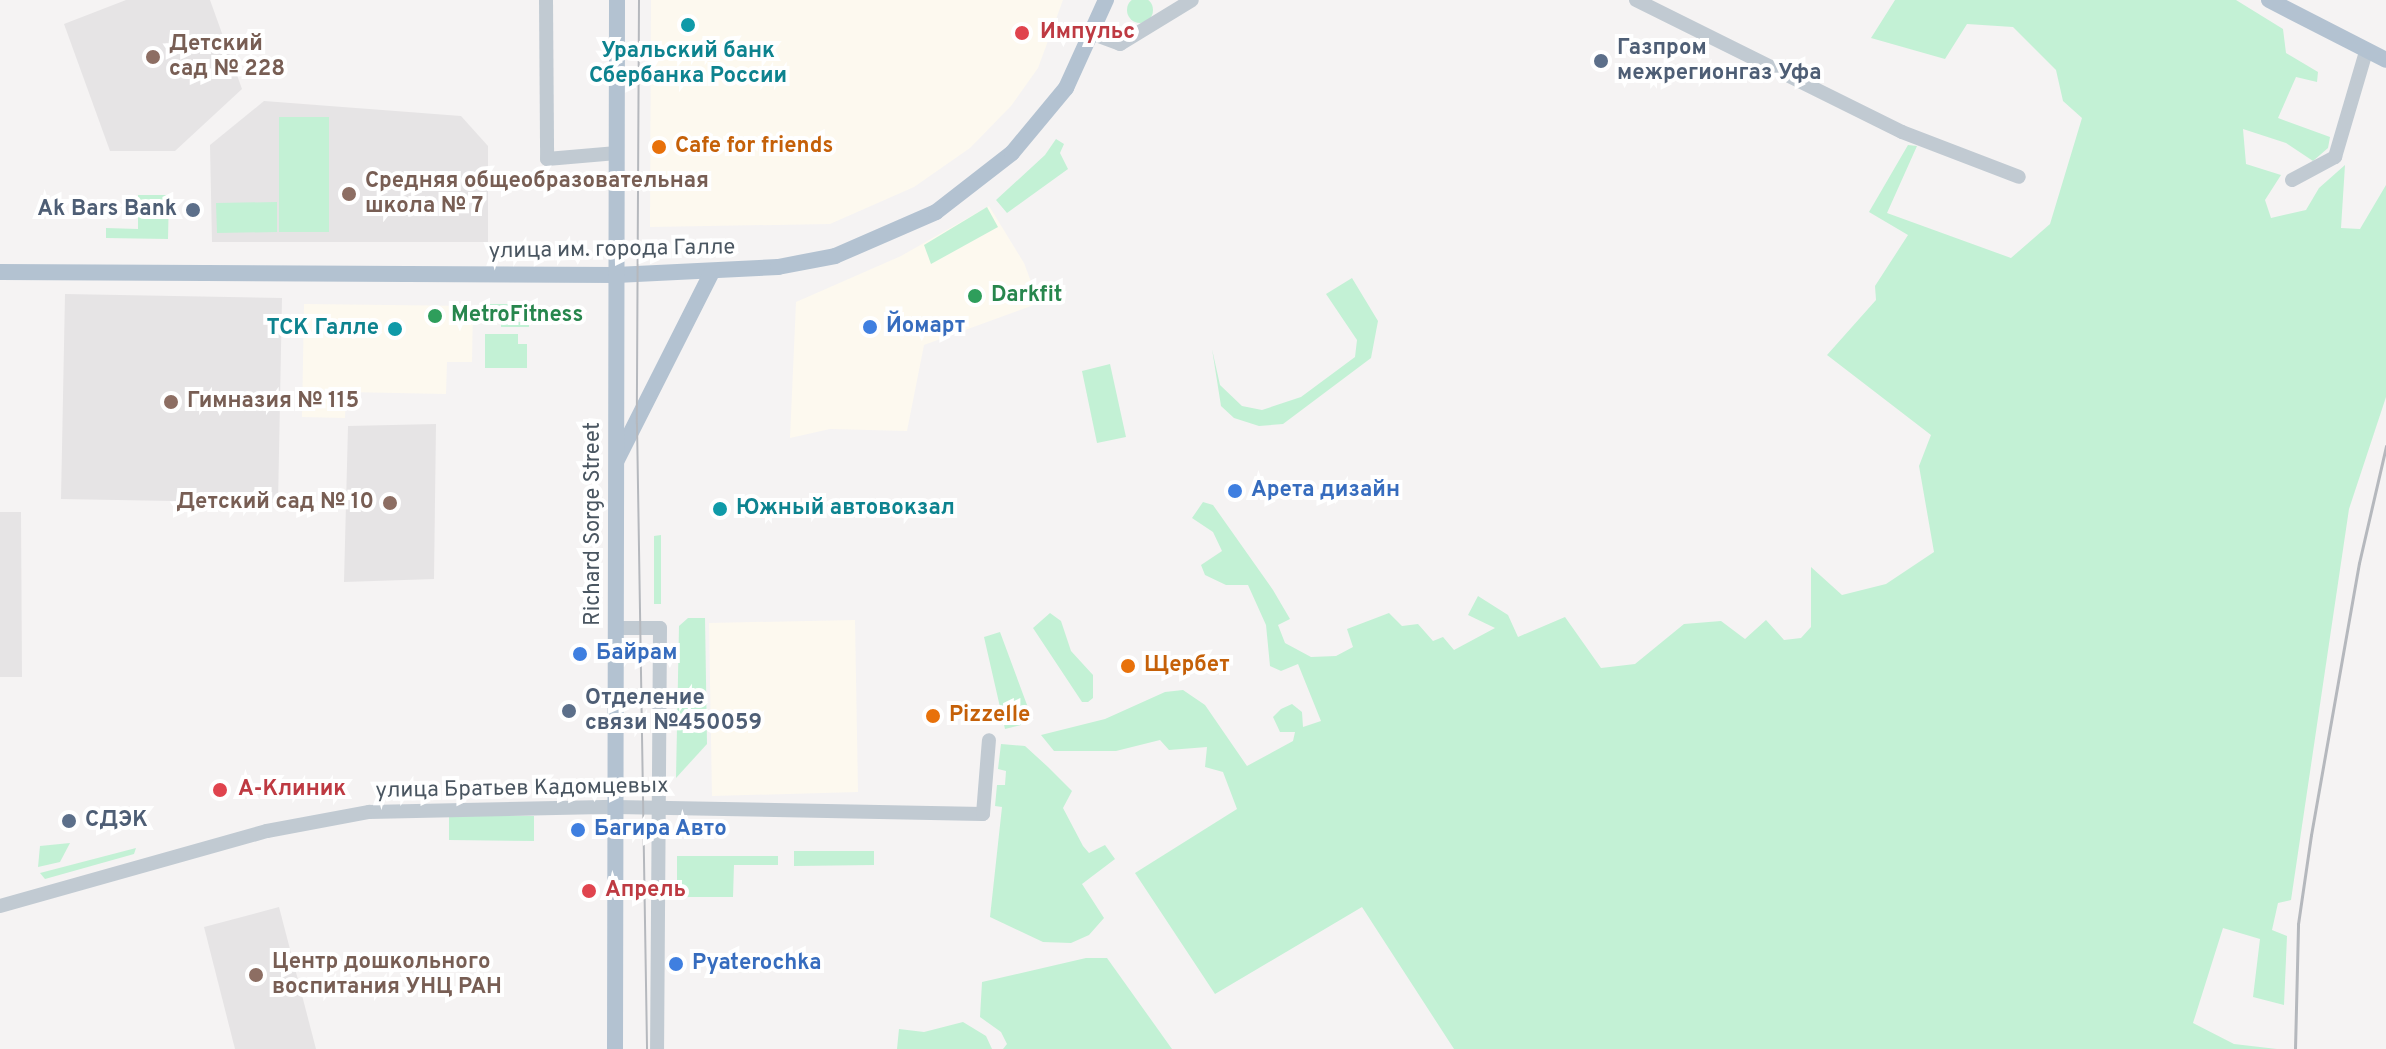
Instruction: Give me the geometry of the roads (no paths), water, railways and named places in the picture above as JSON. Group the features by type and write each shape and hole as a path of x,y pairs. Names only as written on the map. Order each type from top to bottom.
{"main road":[{"name":"Richard Sorge Street","path":"615,1049 617,0"},
{"name":"улица им. города Галле","path":"0,272 616,275 712,272 835,256 936,212 1012,153 1066,88 1106,0"},
{"path":"2269,0 2386,60"},
{"path":"616,462 712,272"}],"street":[{"path":"546,0 547,159 617,153"},
{"path":"1093,34 1120,44 1192,0"},
{"path":"1636,0 1902,132 2019,177"},
{"path":"2292,180 2335,157 2366,52"},
{"path":"616,628 660,628 657,1049"},
{"name":"улица Братьев Кадомцевых","path":"0,906 331,817 616,807 983,814 989,740"}],"tram line":[{"path":"639,0 637,424 647,1049"}],"railway":[{"path":"2295,1049 2298,924 2311,835 2359,563 2386,446"}],"place":[{"name":"Уральский банк Сбербанка России","path":"688,25"},
{"name":"Импульс","path":"1022,33"},
{"name":"Детский сад № 228","path":"153,57"},
{"name":"Газпром межрегионгаз Уфа","path":"1601,61"},
{"name":"Cafe for friends","path":"659,147"},
{"name":"Средняя общеобразовательная школа № 7","path":"349,194"},
{"name":"Ak Bars Bank","path":"193,210"},
{"name":"Darkfit","path":"975,296"},
{"name":"MetroFitness","path":"435,316"},
{"name":"Йомарт","path":"870,327"},
{"name":"ТСК Галле","path":"395,329"},
{"name":"Гимназия № 115","path":"171,402"},
{"name":"Арета дизайн","path":"1235,491"},
{"name":"Детский сад № 10","path":"390,503"},
{"name":"Южный автовокзал","path":"720,509"},
{"name":"Байрам","path":"580,654"},
{"name":"Щербет","path":"1128,666"},
{"name":"Отделение связи №450059","path":"569,711"},
{"name":"Pizzelle","path":"933,716"},
{"name":"А-Клиник","path":"220,790"},
{"name":"СДЭК","path":"69,821"},
{"name":"Багира Авто","path":"578,830"},
{"name":"Апрель","path":"589,891"},
{"name":"Pyaterochka","path":"676,964"},
{"name":"Центр дошкольного воспитания УНЦ РАН","path":"256,975"}]}
